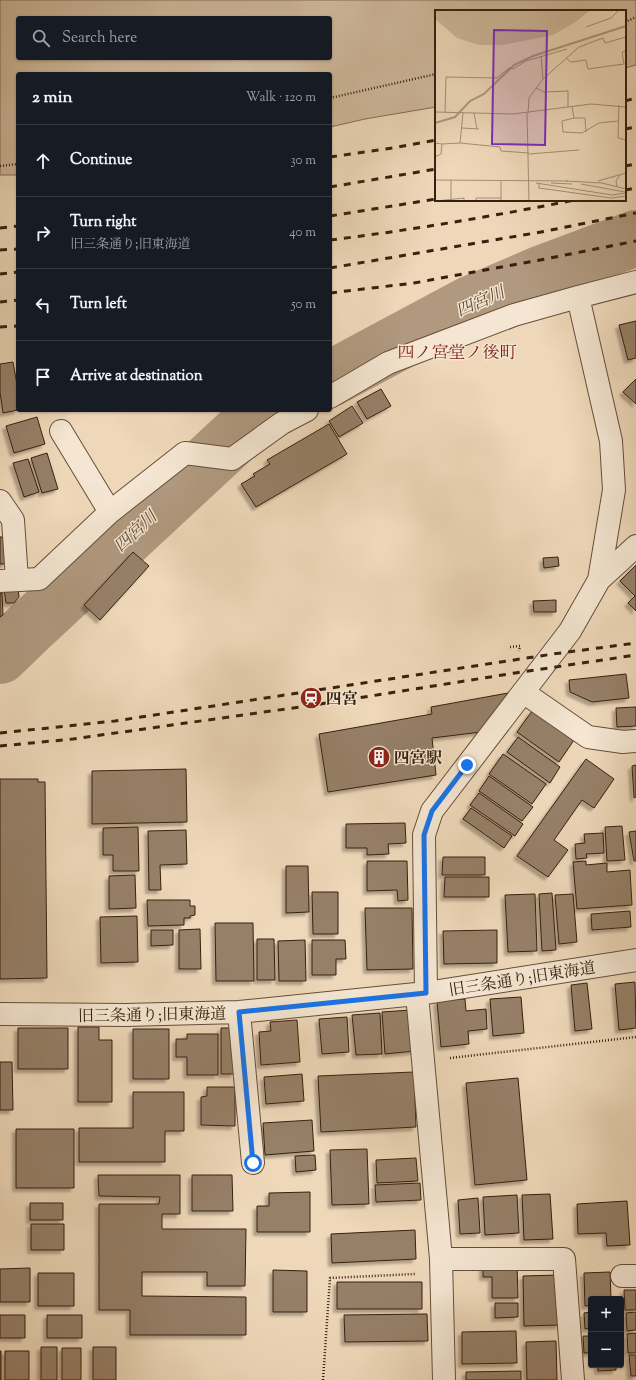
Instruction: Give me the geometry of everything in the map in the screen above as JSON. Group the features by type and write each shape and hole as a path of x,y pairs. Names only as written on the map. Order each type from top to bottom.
{"street":[{"path":"332,396 388,363 514,315 636,282"},
{"path":"578,297 611,441 614,490 599,580"},
{"path":"0,501 13,520 8,581 39,579 110,512 185,453 232,459 282,423 303,412"},
{"path":"61,431 110,512"},
{"path":"444,1380 441,1266 423,1061 422,993 424,835 432,811 570,631 599,580 636,546"},
{"path":"523,692 588,737 623,742 636,741"},
{"name":"旧三条通り;旧東海道","path":"0,1014 126,1015 239,1012 422,993 636,960"},
{"path":"239,1012 253,1163"},
{"path":"441,1266 564,1259 572,1380"}],"path":[{"path":"626,22 636,17"},
{"path":"332,98 435,74"},
{"path":"0,166 16,164"},
{"path":"423,1061 636,1037"},
{"path":"323,1380 330,1278 441,1266"}],"shaded area":[{"path":"0,0 636,0 636,65 626,68 626,10 435,10 435,107 365,119 332,127 332,72 16,72 16,175 0,175"}],"building":[{"path":"636,321 636,358 628,360 619,325"},
{"path":"13,362 16,379 16,410 3,413 0,392 0,364"},
{"path":"636,379 636,404 623,392"},
{"path":"381,389 391,406 367,419 357,402"},
{"path":"352,406 363,423 339,437 329,421"},
{"path":"37,417 45,444 14,453 6,426"},
{"path":"329,424 347,454 256,507 241,484 255,476 253,474 270,464 267,460"},
{"path":"47,453 58,489 42,493 31,458"},
{"path":"28,459 39,492 24,497 13,463"},
{"path":"0,537 4,537 6,564 0,564"},
{"path":"133,552 149,566 100,620 84,605"},
{"path":"558,557 559,566 544,568 543,558"},
{"path":"636,565 636,611 628,603 635,596 620,581"},
{"path":"4,588 18,588 19,597 14,603 6,603"},
{"path":"2,593 3,615 0,617 0,594"},
{"path":"556,600 556,612 534,612 533,601"},
{"path":"626,674 629,698 592,702 570,692 569,680"},
{"name":"四宮駅","path":"508,693 481,732 432,738 436,775 328,792 319,734 432,714 431,707"},
{"path":"636,707 636,726 617,727 616,708"},
{"path":"532,711 574,740 559,762 517,732"},
{"path":"518,737 560,767 550,783 507,752"},
{"path":"503,754 546,784 532,804 489,774"},
{"path":"586,759 614,779 594,808 582,800 554,840 568,850 548,877 517,856"},
{"path":"636,765 636,797 634,798 632,766"},
{"path":"186,769 187,822 92,824 92,771"},
{"path":"489,776 533,807 522,821 479,791"},
{"path":"0,779 38,779 38,782 45,782 47,978 0,979"},
{"path":"479,793 523,824 515,836 470,805"},
{"path":"471,808 512,836 504,848 463,819"},
{"path":"405,823 406,843 388,844 389,854 367,855 367,848 346,848 346,824"},
{"path":"622,826 625,860 607,861 605,827"},
{"path":"138,827 139,871 113,871 113,855 103,855 103,828"},
{"path":"186,830 187,864 160,865 161,890 149,890 148,831"},
{"path":"636,831 636,861 634,861 629,832"},
{"path":"603,833 604,853 586,854 587,858 576,859 575,844 585,843 584,834"},
{"path":"443,857 485,857 485,875 442,875"},
{"path":"367,861 407,861 408,900 398,901 397,890 367,891"},
{"path":"586,861 586,865 607,863 607,872 630,870 632,905 577,909 573,862"},
{"path":"286,866 308,866 309,912 286,913"},
{"path":"135,875 136,908 109,909 109,876"},
{"path":"445,877 489,877 489,897 444,897"},
{"path":"312,892 338,892 338,934 313,934"},
{"path":"552,893 556,950 542,951 539,894"},
{"path":"535,894 537,951 508,952 505,895"},
{"path":"573,894 577,942 559,944 555,895"},
{"path":"147,900 190,900 190,906 195,906 195,915 190,916 190,918 184,918 184,925 148,926"},
{"path":"365,908 412,908 413,969 367,970"},
{"path":"630,911 631,927 592,930 591,914"},
{"path":"137,916 138,962 101,963 100,917"},
{"path":"215,923 253,923 254,981 216,981"},
{"path":"200,929 201,969 179,969 179,930"},
{"path":"151,930 173,930 173,945 151,946"},
{"path":"497,930 497,963 444,964 443,931"},
{"path":"257,939 274,939 275,980 257,980"},
{"path":"305,940 306,981 279,981 278,941"},
{"path":"312,940 345,940 346,959 336,959 336,975 312,975"},
{"path":"635,982 636,1028 619,1030 615,984"},
{"path":"587,983 592,1029 575,1031 571,985"},
{"path":"521,997 524,1033 493,1036 490,999"},
{"path":"465,999 466,1011 486,1009 487,1029 468,1031 469,1044 441,1047 437,1001"},
{"path":"411,1010 415,1051 385,1054 382,1012"},
{"path":"380,1013 382,1054 356,1055 352,1015"},
{"path":"347,1017 349,1052 322,1054 319,1019"},
{"path":"297,1020 300,1062 261,1065 259,1032 271,1031 270,1022"},
{"path":"78,1027 99,1027 99,1040 112,1040 112,1102 78,1102"},
{"path":"18,1028 68,1028 68,1069 18,1069"},
{"path":"221,1028 235,1028 234,1074 221,1074"},
{"path":"133,1029 169,1029 169,1079 133,1079"},
{"path":"187,1034 218,1034 218,1075 187,1075 187,1057 176,1057 176,1039 187,1039"},
{"path":"0,1062 12,1062 13,1110 0,1110"},
{"path":"414,1072 416,1127 321,1132 318,1076"},
{"path":"302,1074 304,1101 266,1104 264,1077"},
{"path":"518,1078 527,1180 475,1185 466,1083"},
{"path":"207,1087 235,1087 235,1126 201,1125 201,1097 207,1096"},
{"path":"133,1092 184,1092 184,1131 165,1131 165,1162 79,1162 79,1128 133,1128"},
{"path":"312,1120 314,1151 265,1155 263,1123"},
{"path":"16,1129 74,1129 74,1188 16,1188"},
{"path":"367,1149 369,1204 332,1205 330,1150"},
{"path":"315,1155 316,1170 296,1172 295,1156"},
{"path":"416,1158 418,1181 377,1183 376,1160"},
{"path":"98,1175 180,1175 180,1214 162,1214 162,1229 246,1229 245,1286 207,1286 207,1272 142,1272 142,1296 246,1297 246,1335 130,1335 130,1310 99,1310 99,1204 159,1204 160,1197 99,1196"},
{"path":"192,1175 232,1175 233,1211 192,1211"},
{"path":"420,1183 421,1200 376,1202 375,1185"},
{"path":"310,1192 310,1232 257,1232 257,1206 269,1206 269,1193"},
{"path":"550,1194 553,1239 524,1240 522,1195"},
{"path":"517,1195 519,1233 485,1235 483,1197"},
{"path":"478,1198 480,1233 460,1234 458,1200"},
{"path":"627,1201 630,1245 607,1246 606,1233 578,1234 577,1204"},
{"path":"30,1203 63,1203 63,1220 30,1220"},
{"path":"31,1224 64,1224 64,1250 31,1250"},
{"path":"415,1230 416,1259 332,1263 331,1234"},
{"path":"517,1262 518,1298 492,1298 492,1277 483,1277 483,1263"},
{"path":"30,1268 30,1302 0,1302 0,1269"},
{"path":"273,1270 307,1271 307,1312 273,1312"},
{"path":"610,1272 611,1296 588,1296 588,1306 585,1306 584,1273"},
{"path":"38,1273 74,1273 74,1306 38,1306"},
{"path":"559,1275 560,1325 524,1326 523,1276"},
{"path":"337,1282 422,1282 422,1309 337,1309"},
{"path":"624,1290 636,1290 636,1310 625,1310"},
{"path":"495,1303 518,1303 518,1317 495,1318"},
{"path":"588,1312 588,1328 585,1329 584,1313"},
{"path":"636,1312 636,1330 627,1331 626,1313"},
{"path":"427,1314 428,1341 345,1342 344,1315"},
{"path":"0,1315 25,1315 25,1338 0,1338"},
{"path":"47,1315 82,1315 82,1338 47,1338"},
{"path":"516,1331 517,1363 462,1364 462,1332"},
{"path":"636,1333 636,1353 628,1353 627,1334"},
{"path":"583,1336 588,1336 588,1353 584,1353"},
{"path":"556,1341 557,1380 527,1380 526,1342"},
{"path":"41,1347 57,1347 57,1380 41,1380"},
{"path":"93,1347 116,1347 116,1380 93,1380"},
{"path":"62,1348 81,1348 81,1380 62,1380"},
{"path":"1,1351 1,1380 0,1380"},
{"path":"5,1351 29,1351 29,1380 5,1380"},
{"path":"629,1355 636,1355 636,1376 631,1376"},
{"path":"598,1368 616,1368 616,1370 598,1371"},
{"path":"521,1371 521,1380 466,1380 466,1372"}],"waterway":[{"name":"四宮川","path":"332,378 470,304 540,274 636,238"},
{"name":"四宮川","path":"0,656 252,421 269,412"}],"railway":[{"path":"626,101 636,98"},
{"path":"626,129 636,127"},
{"path":"332,157 435,140"},
{"path":"626,166 636,164"},
{"path":"332,187 435,169"},
{"path":"626,190 636,188"},
{"path":"332,216 435,199"},
{"path":"332,240 453,222 570,201"},
{"path":"332,268 541,232 636,213"},
{"path":"0,228 16,226"},
{"path":"332,293 414,283 636,241"},
{"path":"0,250 16,249"},
{"path":"0,274 16,272"},
{"path":"0,302 16,300"},
{"path":"0,327 16,326"},
{"path":"0,733 115,721 553,654 636,643"},
{"path":"0,746 73,739 314,705 636,655"}],"place":[{"name":"四宮","path":"311,698"},
{"name":"四宮駅","path":"379,757"}],"district":[{"name":"四ノ宮堂ノ後町","path":"457,352"}],"route":[{"path":"253,1163 239,1012 426,993 424,835 432,811 467,765"}]}
